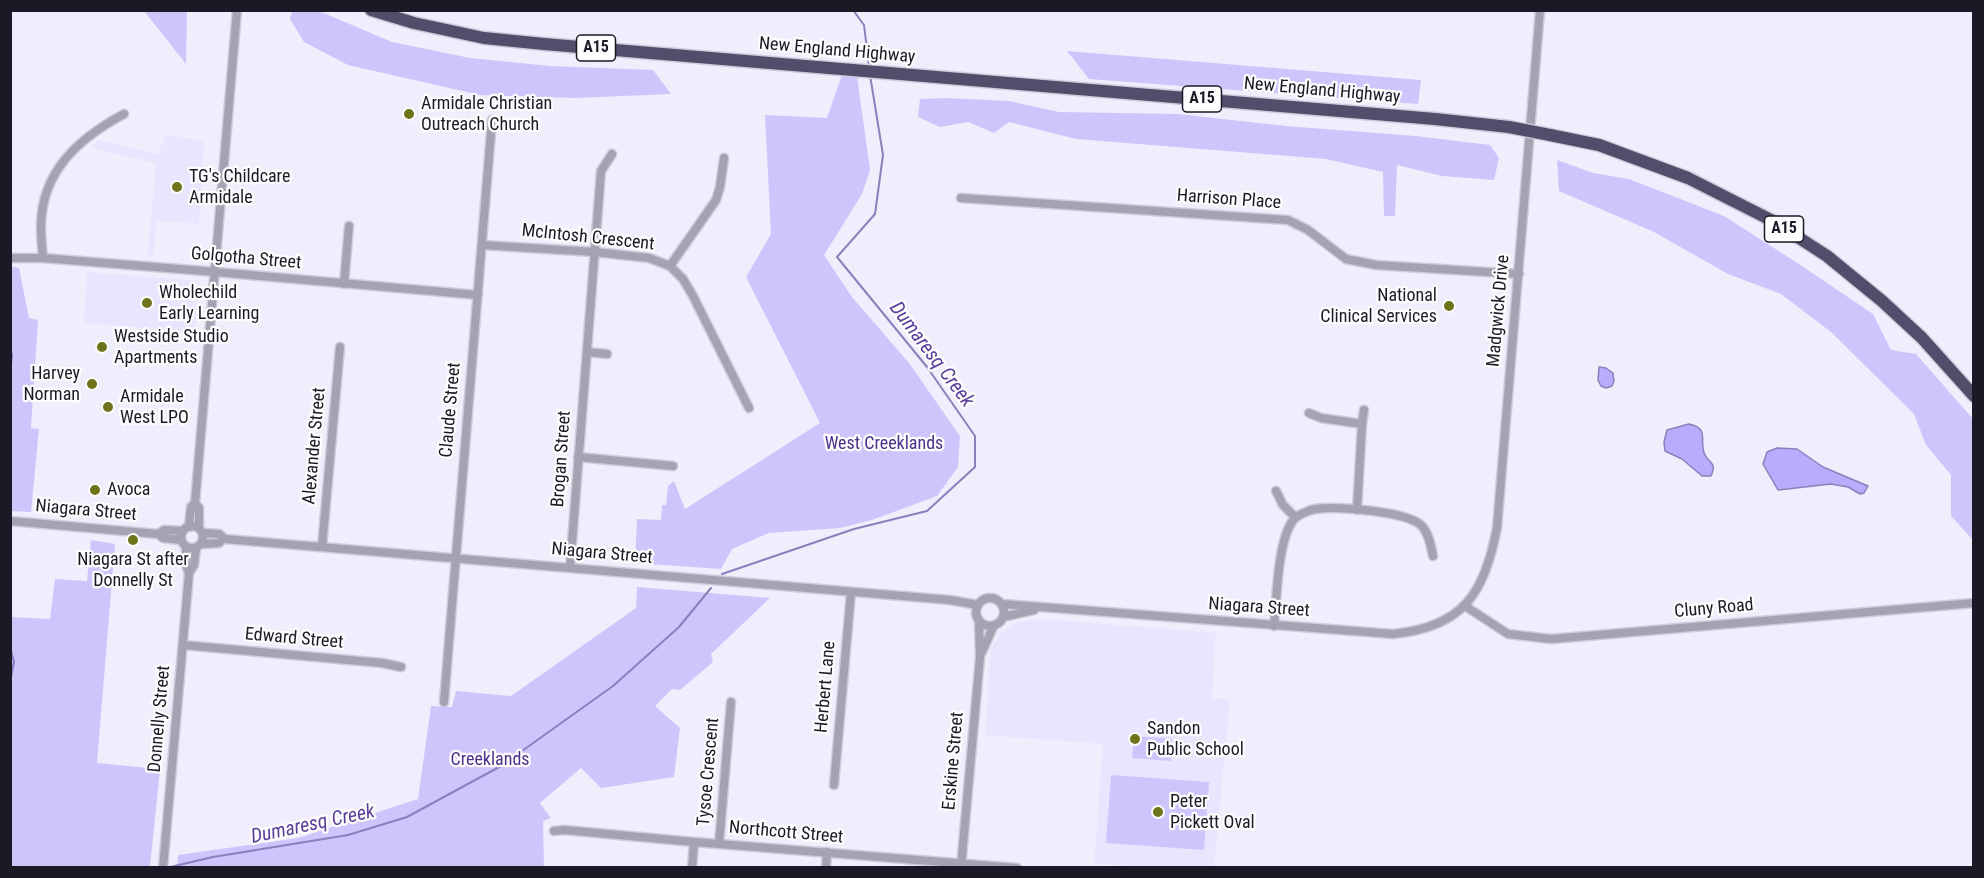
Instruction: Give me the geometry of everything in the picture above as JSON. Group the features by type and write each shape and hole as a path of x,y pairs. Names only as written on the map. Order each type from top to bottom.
{"highway":[{"name":"New England Highway","path":"371,10 414,23 484,38 1424,118 1509,127 1599,146 1688,178 1773,221 1827,256 1882,301 1929,346 1974,396"}],"street":[{"path":"199,546 185,536 191,507 195,503 237,10"},
{"name":"Madgwick Drive","path":"1465,606 1475,595 1484,579 1491,559 1497,528 1540,10"},
{"path":"43,258 41,224 44,202 55,174 69,153 80,143 124,114"},
{"name":"Claude Street","path":"444,702 492,120"},
{"name":"Brogan Street","path":"570,568 601,171 612,153"},
{"path":"670,266 716,200 724,158"},
{"name":"Harrison Place","path":"961,198 1288,220 1308,230 1346,259 1376,265 1518,274"},
{"path":"344,284 349,226"},
{"name":"McIntosh Crescent","path":"482,244 649,258 670,266 683,279 693,296 749,408"},
{"name":"Golgotha Street","path":"10,258 43,258 478,295"},
{"name":"Alexander Street","path":"322,547 340,347"},
{"path":"587,352 607,354"},
{"path":"1357,510 1364,410"},
{"path":"1309,413 1321,418 1362,424"},
{"path":"578,458 673,466"},
{"path":"1276,491 1283,505 1295,517"},
{"name":"Donnelly Street","path":"189,573 194,565 201,531 199,508 195,503"},
{"path":"1274,626 1282,550 1287,534 1295,517 1313,509 1393,513 1408,518 1422,526 1430,542 1433,556"},
{"name":"Niagara Street","path":"11,521 158,534 164,530 185,536 201,531 219,534 224,538 950,600 978,605"},
{"name":"Donnelly Street","path":"163,867 189,573 186,565 185,536"},
{"name":"Niagara Street","path":"199,546 219,543 224,538"},
{"name":"Herbert Lane","path":"834,785 851,592"},
{"path":"990,598 999,601 1004,609 1003,617 994,625 985,625 979,620 976,612 978,605 982,600 990,598"},
{"name":"Cluny Road","path":"1465,606 1508,634 1551,639 1974,603"},
{"name":"Niagara Street","path":"1002,604 1393,634 1413,632 1439,623 1465,606"},
{"name":"Niagara Street","path":"1003,617 1043,608"},
{"name":"Erskine Street","path":"961,866 980,657 979,620"},
{"name":"Erskine Street","path":"980,657 994,625"},
{"name":"Edward Street","path":"183,645 382,663 401,667"},
{"name":"Tysoe Crescent","path":"719,844 731,702"},
{"name":"Northcott Street","path":"554,831 565,830 827,852 961,866 1017,867"},
{"path":"692,867 694,842"},
{"path":"826,867 827,852"}],"shaded area":[{"path":"166,134 204,142 199,224 157,221 153,256 148,255 156,163 91,148 98,140 158,154"},
{"path":"87,272 199,281 195,332 84,323"},
{"path":"1599,367 1606,368 1613,373 1612,386 1606,388 1601,386 1598,380"},
{"path":"1689,424 1696,426 1702,432 1703,450 1713,466 1711,476 1702,476 1682,459 1665,451 1664,442 1667,430"},
{"path":"1777,448 1797,449 1823,467 1868,486 1864,493 1860,494 1848,487 1831,484 1778,490 1763,464 1767,452"},
{"name":"Sandon Public School","path":"1040,619 1216,633 1212,698 1230,700 1214,867 1094,864 1103,744 985,735 991,649 999,634 1010,626 1019,622"}],"green space":[{"path":"144,11 187,11 186,64"},
{"path":"292,11 319,11 392,42 470,58 550,66 653,70 671,94 575,98 480,95 348,65 304,42 290,19"},
{"path":"1067,51 1421,80 1418,104 1089,79"},
{"name":"West Creeklands","path":"842,75 857,76 870,170 862,194 824,255 852,297 909,363 960,436 958,467 937,496 872,520 840,528 769,533 732,549 721,569 635,563 637,519 661,520 662,505 666,505 668,486 674,481 685,509 820,423 746,277 771,234 765,115 827,118"},
{"path":"920,99 1009,101 1059,112 1178,114 1286,126 1416,136 1490,145 1499,158 1494,180 1442,176 1397,165 1395,216 1384,216 1383,172 1326,159 1076,139 1009,122 994,133 968,122 940,127 918,117"},
{"path":"1557,160 1593,173 1629,179 1724,216 1873,314 1891,350 1916,354 1973,419 1973,540 1951,516 1951,475 1926,445 1914,414 1831,332 1781,294 1728,274 1654,232 1559,191"},
{"path":"10,266 19,268 29,318 38,320 31,428 39,429 31,512 11,511"},
{"path":"91,540 115,544 97,763 160,769 150,867 11,867 11,617 50,619 55,579 87,581"},
{"name":"Creeklands","path":"637,587 770,598 711,654 713,662 680,690 672,689 655,706 680,728 674,777 601,788 581,768 540,803 551,818 543,821 544,867 177,867 178,855 298,838 418,799 431,706 452,707 456,691 511,696 636,608"},
{"path":"1134,736 1172,739 1171,761 1132,758"},
{"name":"Peter Pickett Oval","path":"1111,775 1209,782 1204,850 1106,843"}],"waterway":[{"name":"Dumaresq Creek","path":"853,10 864,25 869,66"},
{"name":"Dumaresq Creek","path":"722,574 854,529 927,511 975,467 975,436 927,367 837,257 875,214 883,155 870,75"},
{"path":"10,349 12,354 10,374"},
{"name":"Dumaresq Creek","path":"166,868 213,857 348,835 407,817 501,766 613,686 679,627 711,588"},
{"path":"10,647 14,662 10,682"}],"place":[{"name":"Armidale Christian Outreach Church","path":"409,114"},
{"name":"TG's Childcare Armidale","path":"177,187"},
{"name":"Wholechild Early Learning","path":"147,303"},
{"name":"National Clinical Services","path":"1449,306"},
{"name":"Westside Studio Apartments","path":"102,347"},
{"name":"Harvey Norman","path":"92,384"},
{"name":"Armidale West LPO","path":"108,407"},
{"name":"Avoca","path":"95,490"},
{"name":"Niagara St after Donnelly St","path":"133,540"},
{"name":"Sandon Public School","path":"1135,739"},
{"name":"Peter Pickett Oval","path":"1158,812"}]}
